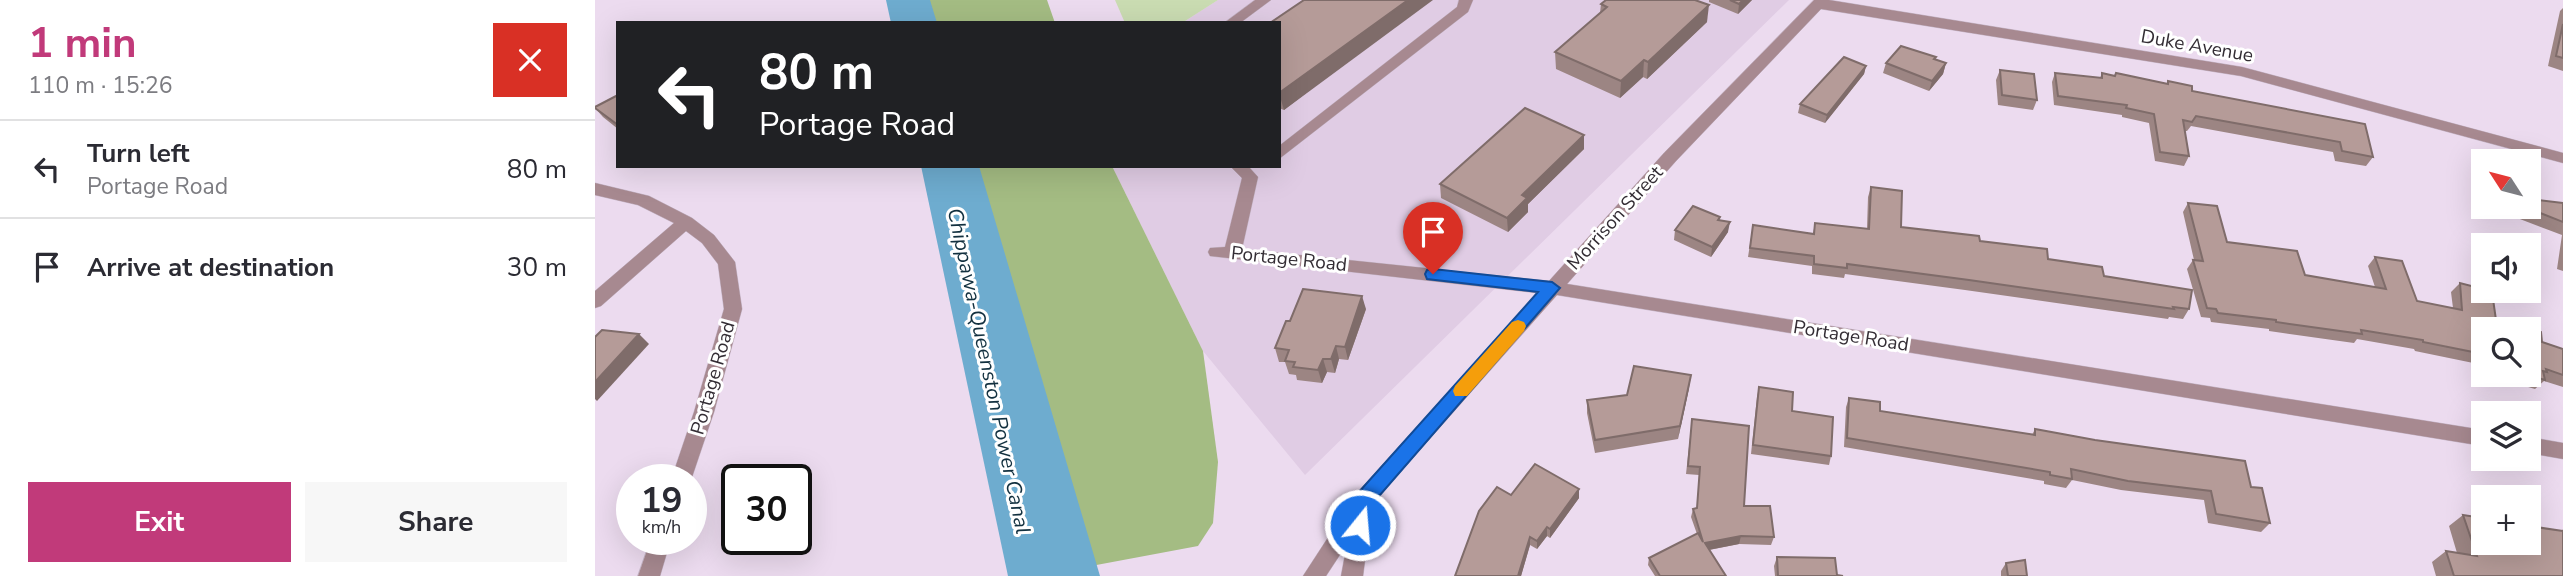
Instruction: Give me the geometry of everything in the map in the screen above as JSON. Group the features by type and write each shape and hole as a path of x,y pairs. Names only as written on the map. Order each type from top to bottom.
{"street":[{"path":"1234,21 1264,0"},
{"path":"1281,152 1463,9 1466,0"},
{"name":"Duke Avenue","path":"1820,2 2242,72 2563,158"},
{"name":"Morrison Street","path":"1314,576 1364,499 1670,157 1820,2"},
{"name":"Portage Road","path":"1251,170 1224,253 1552,288 2471,436"},
{"name":"Portage Road","path":"595,189 643,200 686,222 708,239 726,262 733,309 686,464"},
{"path":"595,301 686,222"},
{"path":"2541,447 2563,451"},
{"path":"1352,576 1364,499"},
{"path":"649,576 656,555"}],"shaded area":[{"path":"1218,0 1789,0 1305,475 1203,351 1113,168 1281,168 1281,21 1185,21"}],"green space":[{"path":"920,0 1047,0 1054,21 925,21"},
{"path":"1115,0 1218,0 1185,21 1124,21"},
{"path":"960,168 1113,168 1203,351 1218,462 1213,523 1198,546 1059,572"}],"water":[{"path":"886,0 930,0 936,21 891,21"},
{"name":"Chippawa-Queenston Power Canal","path":"921,168 980,168 1100,576 1008,576"}],"building":[{"path":"1304,0 1408,0 1281,92 1281,21 1273,21"},
{"path":"1606,0 1695,0 1709,5 1648,62 1644,60 1621,81 1555,52 1607,7 1601,4"},
{"path":"2563,24 2563,58 2556,56"},
{"path":"1901,46 1946,63 1932,81 1886,63"},
{"path":"1844,57 1866,66 1827,115 1800,104"},
{"path":"2000,70 2034,74 2037,100 2002,95"},
{"path":"2055,73 2102,78 2102,73 2115,76 2116,73 2168,84 2168,81 2192,86 2192,91 2365,124 2373,157 2342,151 2340,142 2196,116 2192,122 2183,120 2189,156 2160,152 2154,114 2126,108 2127,105 2058,96"},
{"path":"616,96 616,124 595,108"},
{"path":"1525,108 1584,135 1522,195 1527,198 1507,218 1440,184"},
{"path":"1871,187 1902,191 1901,227 1979,236 1980,241 2047,249 2048,259 2102,267 2104,276 2192,290 2189,309 1847,264 1847,268 1814,264 1814,256 1750,248 1753,225 1814,234 1815,223 1869,229"},
{"path":"2541,200 2563,203 2563,222 2541,213"},
{"path":"2188,203 2217,206 2227,242 2297,251 2305,275 2386,289 2375,257 2402,261 2417,301 2462,310 2460,283 2471,286 2471,303 2494,303 2496,317 2471,317 2471,352 2423,340 2361,330 2362,334 2218,313 2216,309 2207,308 2193,260 2203,261"},
{"path":"1693,206 1720,217 1718,220 1730,222 1712,247 1675,230"},
{"path":"1303,289 1362,296 1345,347 1336,346 1331,359 1323,359 1318,370 1293,367 1295,362 1285,361 1289,350 1275,348"},
{"path":"602,330 639,334 595,382 595,337"},
{"path":"2541,332 2542,342 2563,349 2563,375 2546,369 2547,372 2543,371 2545,380 2541,379"},
{"path":"1634,366 1691,375 1680,426 1595,440 1587,400 1627,395"},
{"path":"1759,387 1793,392 1792,411 1833,417 1831,456 1753,445"},
{"path":"1849,398 1880,402 1880,411 2035,435 2035,429 2245,461 2251,487 2262,488 2270,523 2216,514 2211,491 2128,481 2071,469 2072,479 2050,475 2050,472 1847,438"},
{"path":"1692,419 1749,426 1744,506 1770,506 1774,537 1741,536 1705,543 1726,576 1660,576 1649,558 1698,533 1703,542 1693,509 1697,508 1700,467 1688,466"},
{"path":"1535,464 1579,489 1550,529 1547,527 1537,541 1530,537 1518,576 1455,576 1479,511 1497,487 1511,495"},
{"path":"2463,515 2471,516 2471,538"},
{"path":"2541,528 2563,531 2563,576 2454,576 2446,551 2477,556 2541,555"},
{"path":"1777,557 1835,558 1837,575 1843,576 1778,576"},
{"path":"2025,560 2027,576 2008,576 2006,563"}],"slow traffic":[{"path":"1461,391 1518,326"}],"route":[{"path":"1360,525 1364,499 1552,288 1433,274"}]}
